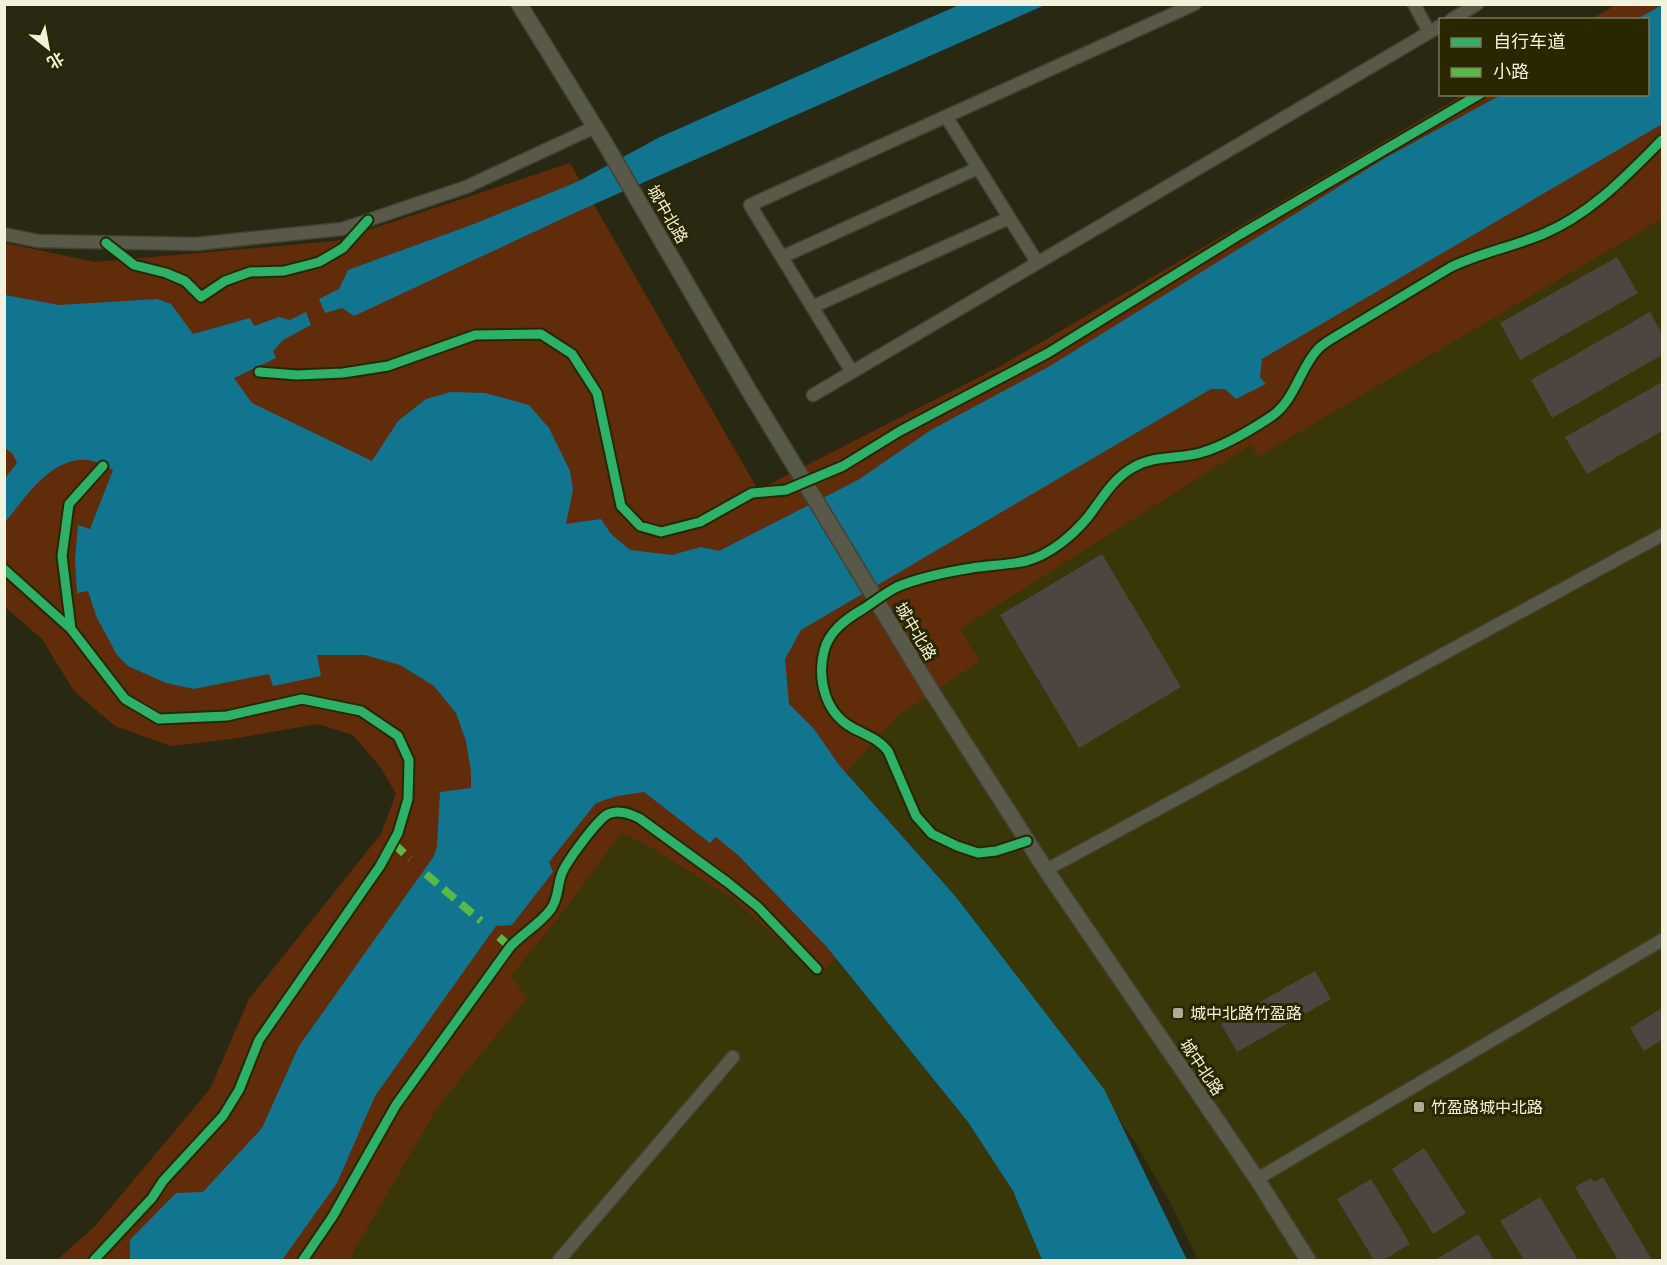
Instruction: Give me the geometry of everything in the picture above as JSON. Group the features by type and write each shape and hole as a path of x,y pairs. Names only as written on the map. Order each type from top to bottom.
{"street":[{"name":"城中北路","path":"519,4 640,201 748,388 932,692 1046,870 1257,1179 1308,1260"},
{"path":"852,372 750,206 1195,4"},
{"path":"1414,4 1429,32"},
{"path":"1454,18 1477,4"},
{"path":"813,395 1037,261 1439,27"},
{"path":"947,118 1037,261"},
{"path":"4,234 38,241 196,244 342,229 466,187 599,134"},
{"path":"782,257 978,168"},
{"path":"813,307 1010,218"},
{"path":"1046,870 1662,535"},
{"path":"1257,1179 1662,940"},
{"path":"559,1260 733,1057"}],"shaded area":[{"path":"1616,5 1662,5 1662,219 1257,457 1252,444 960,629 980,661 896,717 846,773 929,866 818,976 731,897 642,842 621,833 569,904 511,976 527,998 437,1108 349,1260 57,1260 96,1225 210,1089 249,999 381,834 396,794 381,768 353,735 318,724 231,739 171,746 115,726 74,691 42,639 5,607 5,243 95,262 336,241 570,163 758,490 999,367 1461,96 1649,96 1649,18 1593,18"},
{"path":"1662,124 1662,1260 1198,1260 1170,1202 1136,1144 1061,1034 956,897 839,765 801,630"},
{"path":"596,803 826,946 968,1122 1013,1191 1042,1260 282,1260"}],"water":[{"path":"959,5 1045,5 581,210 354,316 342,308 325,313 319,299 339,289 348,270 474,224 577,182 660,137"},
{"path":"1662,5 1662,124 1262,359 1260,377 1266,384 1236,399 1225,389 1211,389 801,630 785,659 789,704 814,729 839,765 956,897 1104,1089 1187,1260 1042,1260 1013,1191 968,1122 826,946 738,855 716,837 710,843 644,792 617,796 596,803 549,862 553,872 512,925 496,926 375,1096 337,1183 282,1260 130,1260 130,1240 176,1193 203,1192 262,1128 299,1046 434,856 437,846 440,792 471,788 471,772 466,741 456,713 434,686 400,665 365,655 317,655 321,676 273,686 269,674 194,689 166,683 128,666 117,655 97,618 88,591 77,593 75,560 78,525 90,529 113,470 87,460 61,465 30,491 5,522 5,478 17,463 13,454 5,448 5,295 59,305 157,299 171,304 193,334 250,318 254,326 279,317 290,320 306,312 311,325 283,340 273,351 276,358 234,378 252,403 372,461 398,421 426,399 451,392 485,393 529,405 549,428 570,471 573,490 566,524 601,519 611,534 630,550 672,555 701,547 719,551 858,480 931,430 1050,366 1385,158 1499,96 1649,96 1649,18 1639,18"}],"building":[{"path":"1617,257 1638,293 1520,360 1500,323"},
{"path":"1650,312 1662,334 1662,355 1552,418 1531,380"},
{"path":"1662,382 1662,431 1587,474 1565,437"},
{"path":"1102,554 1181,687 1079,748 1000,615"},
{"path":"1315,971 1331,999 1237,1052 1221,1024"},
{"path":"1662,1008 1662,1040 1644,1051 1630,1028"},
{"path":"1424,1148 1466,1213 1433,1234 1392,1169"},
{"path":"1603,1177 1652,1260 1618,1260 1575,1187 1591,1178 1594,1182"},
{"path":"1371,1179 1410,1244 1383,1260 1374,1260 1337,1199"},
{"path":"1540,1197 1578,1260 1524,1260 1500,1221"},
{"path":"1478,1234 1494,1260 1435,1260"}],"marked path":[{"path":"393,843 410,859"},
{"path":"426,874 481,921"},
{"path":"499,937 510,947"}],"cycle path":[{"path":"259,372 297,375 343,373 388,366 475,335 541,334 572,354 597,393 621,506 640,526 661,532 700,522 752,493 786,490 843,466 900,431 1048,353 1241,234 1477,96"},
{"path":"1027,841 996,851 978,853 932,834 916,816 888,751 876,740 842,721 829,704 823,683 822,662 826,644 839,626 888,592 906,583 953,571 1026,561 1044,554 1082,524 1108,489 1134,467 1158,459 1192,455 1209,450 1255,427 1280,409 1292,393 1306,365 1325,343 1451,267 1543,234 1577,216 1607,193 1662,140"},
{"path":"106,243 134,265 166,273 185,281 201,297 225,281 250,272 284,271 319,262 343,248 368,220"},
{"path":"94,1260 152,1198 163,1181 223,1116 239,1090 259,1040 380,866 398,833 408,799 409,760 398,736 361,711 302,699 227,716 159,719 125,699 71,629 62,556 69,504 103,466"},
{"path":"4,569 71,629"},
{"path":"303,1260 333,1216 396,1105 510,947 551,909 565,867 590,832 608,814 620,812 639,818 727,882 758,907 817,969"}],"place":[{"name":"城中北路竹盈路","path":"1178,1013"},
{"name":"竹盈路城中北路","path":"1419,1107"}]}
